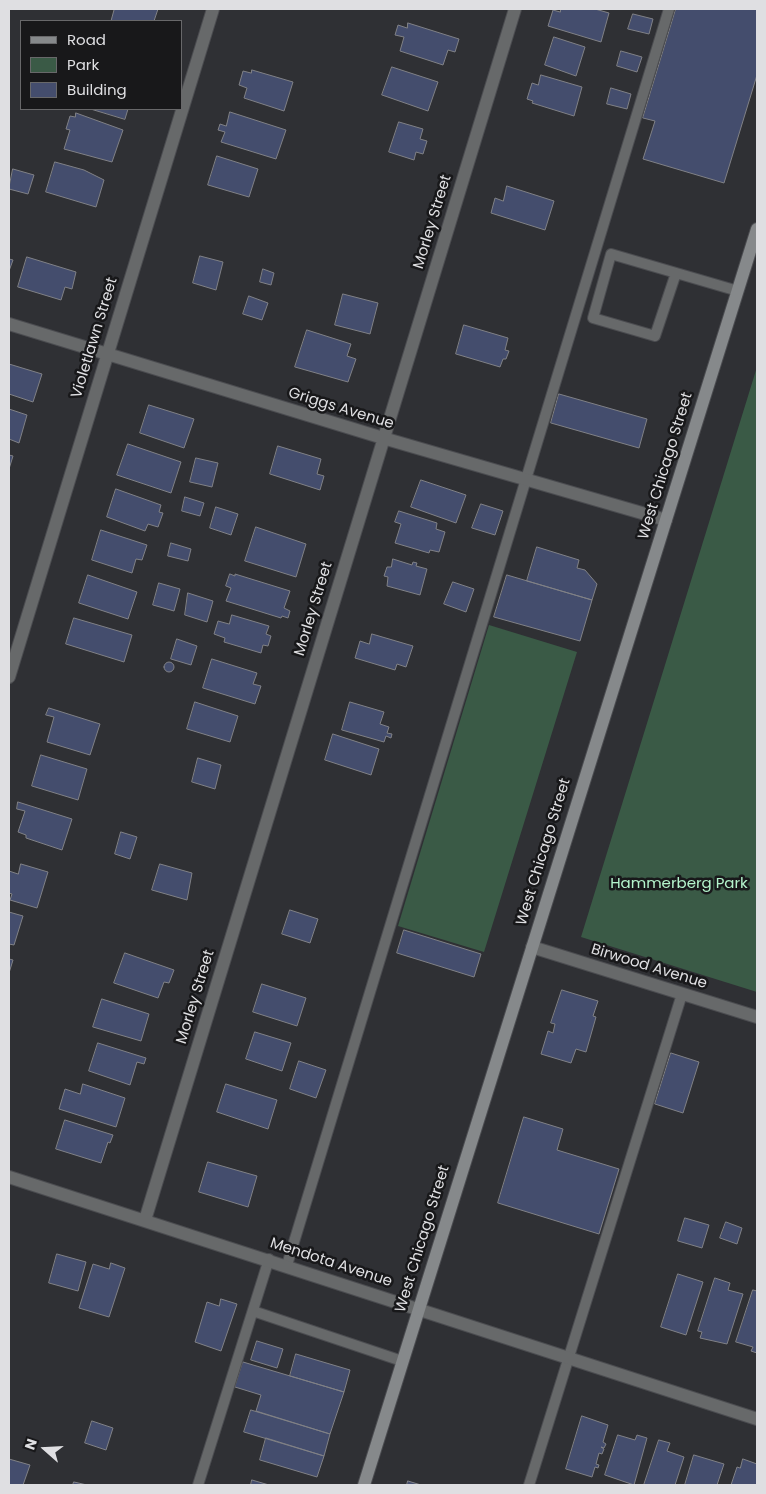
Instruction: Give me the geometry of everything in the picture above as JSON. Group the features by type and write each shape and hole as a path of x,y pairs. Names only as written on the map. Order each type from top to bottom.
{"street":[{"name":"Violetlawn Street","path":"9,677 213,9"},
{"name":"Morley Street","path":"145,1220 515,9"},
{"name":"West Chicago Street","path":"364,1485 757,229"},
{"name":"Griggs Avenue","path":"9,324 526,481 666,520"},
{"name":"Birwood Avenue","path":"532,947 757,1018"},
{"name":"Mendota Avenue","path":"9,1177 287,1265 757,1420"}],"lane":[{"path":"287,1265 669,9"},
{"path":"676,273 655,336 593,318 611,254 738,291"},
{"path":"529,1485 682,994"},
{"path":"198,1485 269,1260"},
{"path":"252,1311 402,1360"}],"green space":[{"name":"Hammerberg Park","path":"757,367 757,992 581,937"},
{"path":"489,625 577,652 484,952 398,926"}],"building":[{"path":"112,9 158,9 154,20 111,20 114,10"},
{"path":"561,9 595,9 609,13 601,42 548,26 553,10 560,12"},
{"path":"676,9 757,9 757,75 724,183 643,159 655,121 643,118"},
{"path":"633,14 653,19 649,34 628,29"},
{"path":"408,23 459,39 455,52 448,50 443,65 400,51 404,37 395,35 398,25 407,28"},
{"path":"554,37 585,47 576,76 545,65"},
{"path":"621,51 642,57 637,72 617,66"},
{"path":"392,67 438,82 428,111 382,95"},
{"path":"252,70 293,82 284,111 244,98 247,88 239,85 243,71 251,73"},
{"path":"541,75 582,87 574,116 532,103 533,101 527,99 532,83 538,85"},
{"path":"611,88 631,94 627,109 607,104"},
{"path":"94,110 128,110 125,119"},
{"path":"230,112 286,130 276,159 221,142 225,132 218,130 220,124 226,126"},
{"path":"76,113 123,130 112,162 64,149 70,130 66,129 70,116 75,117"},
{"path":"399,122 423,129 420,139 427,141 423,154 416,152 414,160 389,152"},
{"path":"217,156 258,169 249,197 208,185"},
{"path":"55,162 84,170 104,180 96,207 46,192"},
{"path":"13,169 34,175 28,194 9,189"},
{"path":"507,186 554,201 545,230 491,213 495,198 503,201"},
{"path":"200,256 223,262 216,290 193,283"},
{"path":"27,257 76,272 72,289 65,287 61,300 18,287"},
{"path":"9,259 13,260 9,271"},
{"path":"263,269 274,273 271,285 260,282"},
{"path":"343,294 378,303 370,334 335,325"},
{"path":"249,296 268,303 262,320 243,314"},
{"path":"464,325 508,338 505,350 509,351 500,367 456,354"},
{"path":"307,330 351,344 347,356 356,359 348,382 295,367"},
{"path":"9,364 42,374 33,402 9,394"},
{"path":"559,394 647,419 639,448 551,423"},
{"path":"149,405 194,419 184,448 140,433"},
{"path":"9,409 27,415 19,443 9,439"},
{"path":"128,444 181,462 171,493 117,475"},
{"path":"278,446 321,459 317,474 324,476 320,490 270,474"},
{"path":"9,455 13,456 9,469"},
{"path":"196,458 218,463 212,487 190,482"},
{"path":"421,480 466,495 456,523 411,507"},
{"path":"116,489 161,505 159,512 163,513 158,527 148,524 145,531 107,517"},
{"path":"185,497 204,503 200,516 182,511"},
{"path":"481,504 503,511 495,535 472,528"},
{"path":"216,507 238,514 231,535 210,528"},
{"path":"399,511 437,523 436,529 445,532 439,552 430,550 429,553 395,543 401,524 395,522"},
{"path":"256,527 306,544 296,577 245,561"},
{"path":"101,530 147,545 142,560 136,559 132,573 92,560"},
{"path":"171,543 191,549 188,561 168,556"},
{"path":"537,547 579,560 577,568 585,570 597,584 592,600 527,581"},
{"path":"393,559 412,565 413,562 417,563 416,566 427,569 420,595 387,586 388,577 384,576 387,567 391,567"},
{"path":"230,574 290,591 284,608 290,611 288,618 282,616 281,618 226,601 231,588 226,586"},
{"path":"88,575 137,592 128,619 79,603"},
{"path":"507,575 592,600 580,641 494,617"},
{"path":"453,582 474,589 466,612 444,604"},
{"path":"159,583 180,589 174,611 153,605"},
{"path":"188,593 213,601 207,622 185,615"},
{"path":"232,615 269,626 266,634 271,636 268,646 263,645 261,653 224,642 225,638 214,634 218,621 229,624"},
{"path":"74,618 132,635 124,662 66,644"},
{"path":"372,634 413,646 406,667 397,664 395,670 355,658 360,641 369,644"},
{"path":"177,639 197,646 191,665 171,659"},
{"path":"212,659 257,673 253,684 261,686 255,704 203,688"},
{"path":"167,662 171,662 174,667 173,671 167,672 164,669 164,665"},
{"path":"195,702 238,716 230,742 187,729"},
{"path":"350,702 384,712 380,724 389,727 387,733 392,734 391,738 386,736 384,742 342,730"},
{"path":"49,708 100,724 90,755 47,742 54,717 46,715"},
{"path":"333,734 379,749 371,775 325,760"},
{"path":"41,755 87,769 78,800 32,786"},
{"path":"198,758 221,765 215,789 192,782"},
{"path":"18,802 72,819 62,850 26,838 26,835 18,832 25,811 17,809"},
{"path":"121,832 137,837 130,859 115,854"},
{"path":"21,864 48,872 37,908 10,900 12,894 9,893 9,871 18,874"},
{"path":"160,864 192,873 187,900 152,890"},
{"path":"290,910 318,919 310,943 282,934"},
{"path":"9,912 23,916 14,945 9,944"},
{"path":"404,930 481,954 474,977 397,953"},
{"path":"125,953 174,970 169,983 164,982 158,998 114,983"},
{"path":"9,959 13,960 9,973"},
{"path":"262,984 306,998 297,1026 253,1012"},
{"path":"562,990 598,1001 593,1016 596,1017 586,1052 576,1049 571,1063 541,1054 548,1031 553,1033 555,1024 551,1023"},
{"path":"102,999 149,1014 141,1041 93,1027"},
{"path":"255,1032 291,1043 282,1071 246,1059"},
{"path":"98,1043 146,1058 144,1064 137,1062 130,1085 89,1071"},
{"path":"671,1053 699,1062 683,1113 655,1104"},
{"path":"299,1061 326,1070 316,1098 290,1089"},
{"path":"83,1084 125,1098 116,1127 59,1109 65,1089 80,1094"},
{"path":"226,1084 277,1100 268,1129 217,1112"},
{"path":"524,1117 563,1129 557,1150 619,1169 599,1234 498,1203"},
{"path":"65,1120 113,1135 110,1143 108,1142 101,1163 56,1149"},
{"path":"208,1162 257,1176 248,1207 199,1192"},
{"path":"685,1218 709,1225 702,1248 678,1241"},
{"path":"726,1222 742,1228 737,1244 720,1238"},
{"path":"57,1254 86,1262 78,1291 49,1283"},
{"path":"111,1263 125,1268 109,1317 79,1308 93,1264 109,1269"},
{"path":"678,1274 703,1282 686,1335 661,1327"},
{"path":"715,1278 730,1283 728,1290 743,1294 727,1344 700,1338 702,1332 698,1331"},
{"path":"753,1290 757,1291 757,1353 751,1351 753,1347 736,1342"},
{"path":"221,1299 237,1304 221,1351 195,1342 207,1302 219,1306"},
{"path":"257,1341 283,1349 277,1368 251,1360"},
{"path":"296,1354 350,1370 344,1392 290,1376"},
{"path":"243,1362 344,1392 330,1434 256,1411 261,1395 235,1387"},
{"path":"251,1410 330,1434 324,1456 244,1432"},
{"path":"582,1416 608,1425 603,1442 606,1444 604,1448 601,1447 604,1449 602,1454 599,1453 596,1464 599,1465 598,1468 595,1467 592,1477 566,1469"},
{"path":"92,1421 113,1428 106,1450 85,1443"},
{"path":"618,1435 635,1440 637,1435 647,1438 634,1485 605,1475"},
{"path":"266,1438 324,1456 317,1477 260,1460"},
{"path":"659,1440 670,1443 667,1451 684,1457 675,1485 644,1485"},
{"path":"694,1455 724,1464 717,1485 685,1485"},
{"path":"9,1459 30,1465 23,1485 9,1485"},
{"path":"743,1459 757,1464 757,1485 731,1485 737,1467 740,1468"},
{"path":"252,1480 269,1485 251,1485"},
{"path":"408,1481 421,1485 407,1485"},
{"path":"74,1482 87,1485 73,1485"}]}
